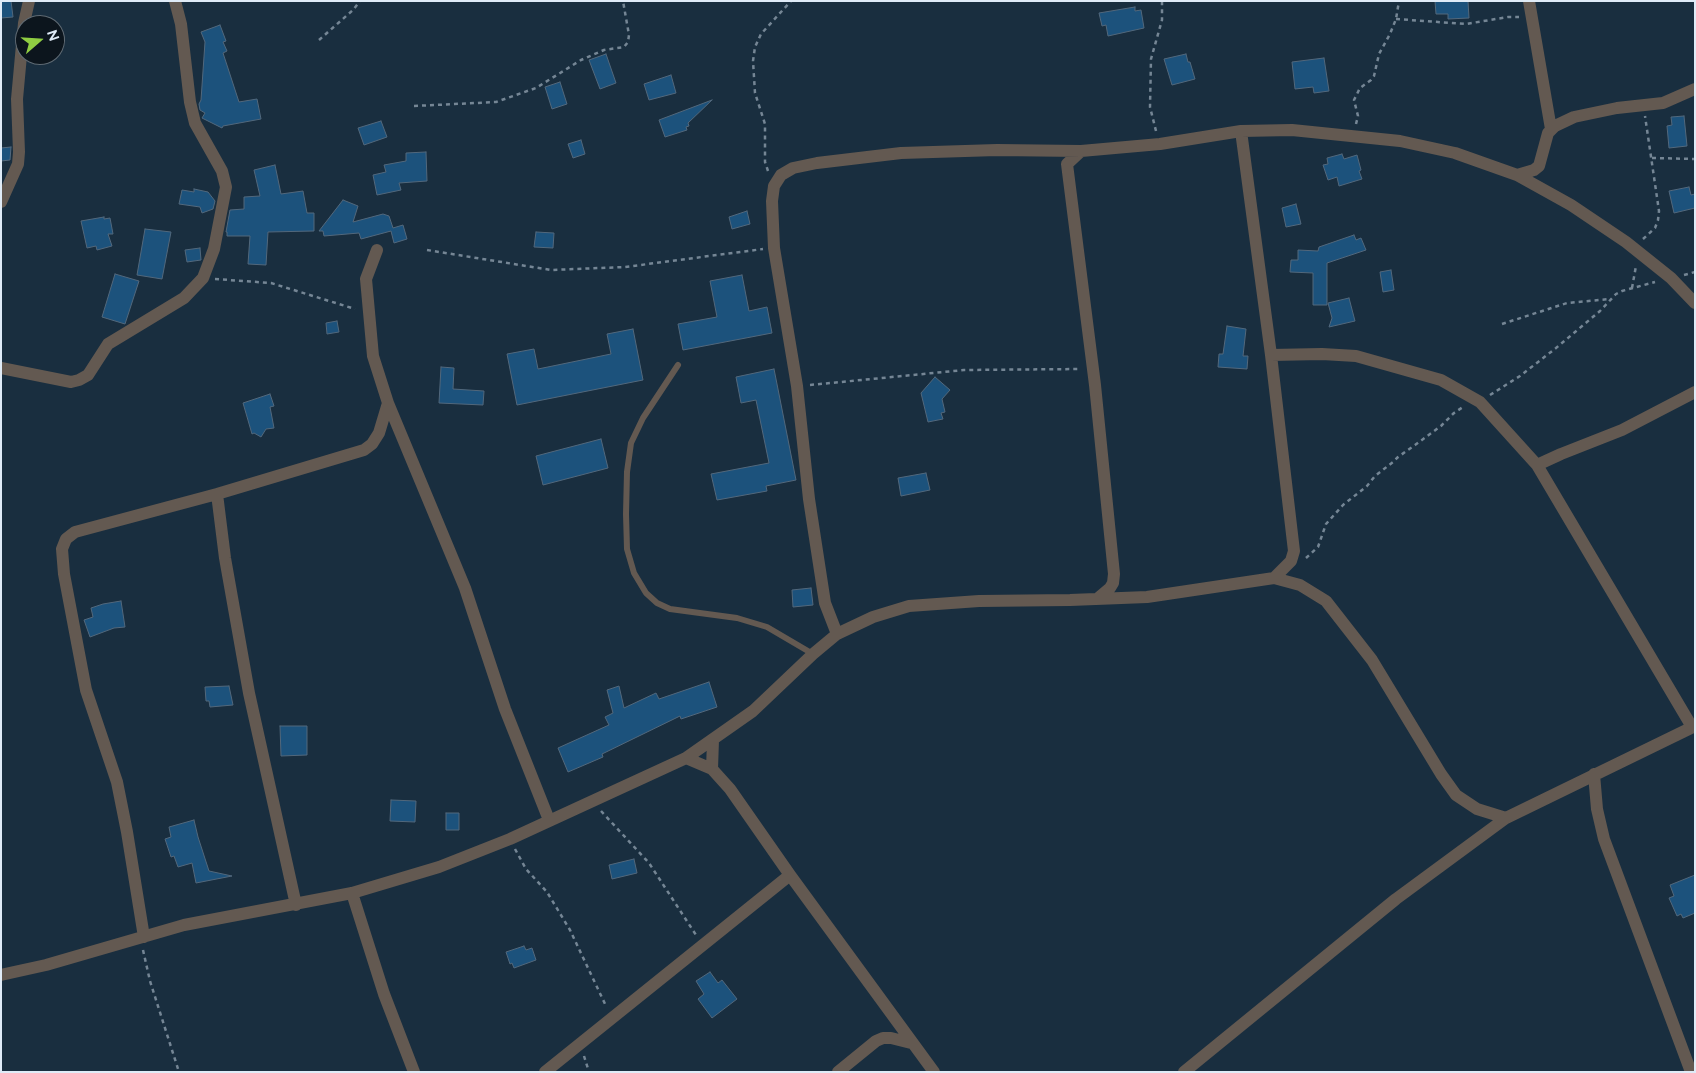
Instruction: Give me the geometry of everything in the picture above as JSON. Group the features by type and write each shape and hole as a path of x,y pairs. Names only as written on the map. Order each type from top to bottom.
{"street":[{"path":"1,202 18,164 17,99 24,23 29,1"},
{"path":"1,368 71,382 79,380 88,374 108,344 184,298 202,278 214,249 226,187 222,171 195,123 190,102 181,24 175,1"},
{"path":"1517,175 1534,170 1539,166 1551,129 1529,1"},
{"path":"1551,129 1574,117 1663,103 1695,89"},
{"path":"837,634 825,603 809,499 797,386 774,248 772,200 774,186 781,175 793,168 901,153 1081,150 1160,144 1241,131 1292,130 1400,141 1455,153 1517,175 1571,205 1626,242 1671,278 1695,303"},
{"path":"1,976 184,925 352,893 439,867 510,839 686,758 753,711 837,634 873,617 909,606 979,601 1147,597 1278,574 1291,561 1294,551 1241,131"},
{"path":"1081,150 1067,164 1093,368 1114,574 1113,583 1110,588 1097,599"},
{"path":"377,250 366,279 373,356 388,403 465,588 505,709 549,820"},
{"path":"1184,1072 1396,899 1506,818 1693,726 1537,465 1480,402 1440,380 1356,356 1322,354 1270,355"},
{"path":"1537,465 1622,430 1695,392"},
{"path":"142,938 127,832 117,782 86,690 64,574 62,549 66,539 75,532 217,494 364,450 372,444 378,434 388,403"},
{"path":"217,494 225,558 249,693 296,905"},
{"path":"1278,574 1326,601 1372,660 1456,795 1477,810 1506,818"},
{"path":"712,769 713,740"},
{"path":"686,758 712,769 730,789 790,876 934,1072"},
{"path":"1594,774 1597,809 1604,839 1691,1072"},
{"path":"545,1072 790,876"},
{"path":"352,893 384,994 414,1072"},
{"path":"838,1072 876,1041 883,1038 912,1043"}],"lane":[{"path":"678,365 643,418 631,442 627,472 626,514 627,549 634,573 646,593 657,603 670,610 737,618 767,627 813,654"}],"path":[{"path":"319,40 353,10 360,1"},
{"path":"414,106 496,102 536,88 581,60 604,50 624,47 628,42 629,35 623,1"},
{"path":"774,186 765,162 765,124 755,93 753,61 755,47 761,34 791,1"},
{"path":"1160,144 1150,107 1151,59 1162,20 1162,1"},
{"path":"1354,136 1358,116 1354,100 1360,88 1374,76 1379,54 1396,19 1399,1"},
{"path":"1396,19 1466,24 1508,17 1532,20"},
{"path":"1632,288 1643,239 1655,228 1659,212 1643,105"},
{"path":"1652,158 1695,159"},
{"path":"427,250 551,270 625,267 774,248"},
{"path":"202,278 271,283 369,313"},
{"path":"1278,574 1315,551 1321,542 1326,524 1343,505 1367,486 1375,476 1441,426 1459,409 1480,402 1520,376 1622,291 1671,278"},
{"path":"1502,324 1567,303 1612,299"},
{"path":"797,386 964,370 1093,368"},
{"path":"592,801 649,863 702,946"},
{"path":"510,839 526,870 547,892 570,930 612,1018"},
{"path":"142,938 150,981 179,1072"}],"building":[{"path":"1,1 11,1 13,17 1,18"},
{"path":"1435,1 1468,1 1469,18 1448,19 1448,14 1436,14"},
{"path":"1135,7 1135,11 1141,10 1144,28 1108,36 1106,25 1102,26 1099,13"},
{"path":"220,25 226,41 223,42 227,51 223,53 239,102 257,99 261,119 223,126 222,128 202,118 205,113 200,110 199,104 201,100 205,42 201,32"},
{"path":"606,54 616,83 600,89 589,60"},
{"path":"1186,54 1195,79 1172,85 1164,59"},
{"path":"1324,58 1329,91 1314,93 1313,87 1295,89 1292,62"},
{"path":"671,75 676,93 649,100 644,84"},
{"path":"560,82 567,104 552,109 545,87"},
{"path":"712,100 688,123 687,130 665,137 659,120"},
{"path":"1684,116 1687,146 1669,148 1667,126 1672,125 1671,117"},
{"path":"381,121 387,137 364,145 358,128"},
{"path":"581,140 585,154 573,158 568,144"},
{"path":"11,147 10,160 1,161 1,148"},
{"path":"426,152 427,181 399,183 401,190 377,195 373,175 386,172 384,165 406,161 406,153"},
{"path":"1342,154 1344,159 1357,155 1362,179 1339,186 1337,177 1328,180 1323,165 1328,164 1327,158"},
{"path":"275,165 281,194 303,191 307,213 314,213 314,231 268,232 266,265 248,264 250,236 227,236 230,210 244,209 244,197 260,196 254,170"},
{"path":"1689,187 1691,195 1695,194 1695,208 1674,213 1669,191"},
{"path":"194,189 208,192 215,201 213,209 202,213 200,207 179,204 182,190 194,192"},
{"path":"343,200 358,206 353,222 383,214 389,216 393,228 403,225 407,239 394,243 391,231 361,239 359,233 324,236 323,231 319,231"},
{"path":"1296,204 1301,224 1286,227 1282,208"},
{"path":"747,211 750,224 732,229 729,217"},
{"path":"104,217 104,219 110,218 113,234 108,234 112,246 97,250 96,246 87,248 81,221"},
{"path":"145,229 171,232 162,279 137,275"},
{"path":"536,232 554,233 553,248 534,247"},
{"path":"1354,235 1356,240 1361,238 1366,250 1327,263 1327,305 1313,305 1313,273 1290,272 1291,260 1298,260 1298,250 1318,251 1319,247"},
{"path":"200,248 201,260 187,262 185,250"},
{"path":"1391,270 1394,290 1383,292 1380,272"},
{"path":"115,274 139,281 125,324 102,317"},
{"path":"742,275 749,311 767,307 772,333 683,350 678,324 717,317 710,281"},
{"path":"1349,298 1355,321 1329,327 1332,318 1328,303"},
{"path":"337,321 339,332 327,334 326,323"},
{"path":"1227,326 1246,329 1243,356 1248,356 1247,369 1218,367 1219,354 1223,354"},
{"path":"633,329 643,380 517,405 507,354 534,349 538,369 611,354 607,334"},
{"path":"441,367 454,368 453,389 484,391 483,405 439,403"},
{"path":"774,369 796,480 766,486 767,491 717,500 711,474 769,463 756,400 741,403 736,377"},
{"path":"935,377 950,390 942,399 945,412 941,413 943,419 928,422 921,393"},
{"path":"270,394 274,406 270,407 274,428 266,429 261,437 254,433 252,434 243,403"},
{"path":"601,439 608,468 543,485 536,456"},
{"path":"926,473 930,490 901,496 898,478"},
{"path":"811,588 813,605 793,607 792,590"},
{"path":"121,601 125,627 114,628 90,637 84,620 93,617 91,608"},
{"path":"709,682 717,707 681,719 680,716 602,754 603,757 568,772 558,748 609,725 605,717 613,713 607,690 619,686 624,708 656,693 659,699"},
{"path":"229,686 233,705 210,707 209,701 206,701 205,687"},
{"path":"280,726 307,726 307,755 281,756"},
{"path":"391,800 416,801 415,822 390,821"},
{"path":"446,813 459,813 459,830 446,830"},
{"path":"194,820 209,871 232,876 196,883 192,863 178,867 174,856 171,857 165,839 171,837 169,827"},
{"path":"634,859 637,873 612,879 609,865"},
{"path":"1695,875 1695,913 1683,918 1681,914 1677,916 1669,898 1674,896 1670,885"},
{"path":"524,946 526,950 532,948 536,960 514,968 512,963 510,964 506,952"},
{"path":"710,972 718,983 722,980 737,999 712,1018 698,999 704,994 696,981"}]}
